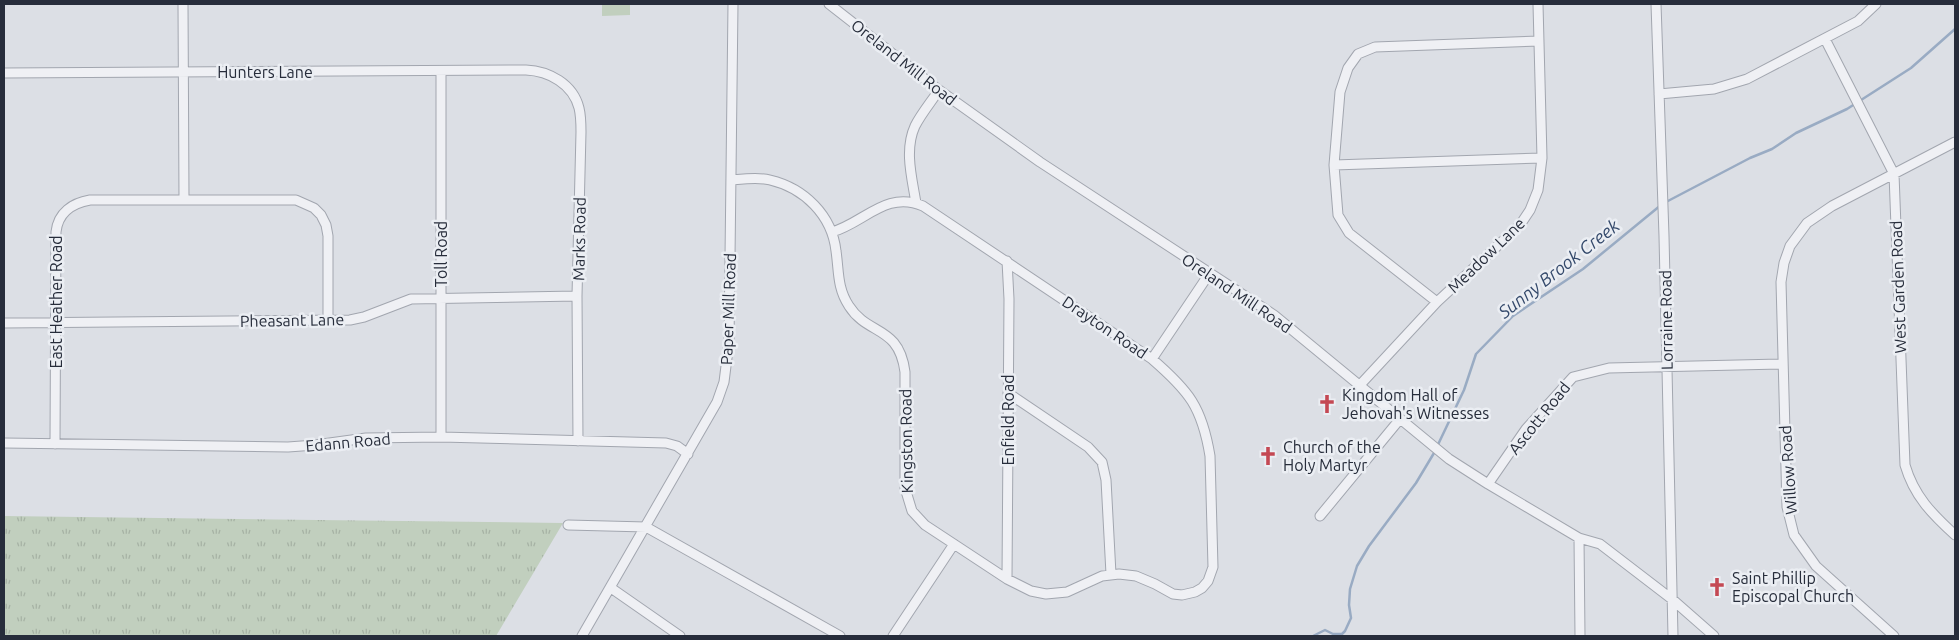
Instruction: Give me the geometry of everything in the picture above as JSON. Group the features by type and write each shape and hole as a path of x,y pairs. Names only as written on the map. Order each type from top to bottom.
{"street":[{"path":"183,4 184,200"},
{"name":"Paper Mill Road","path":"582,636 688,454 717,402 724,382 729,342 733,4"},
{"name":"Oreland Mill Road","path":"828,4 939,90 1040,162 1274,315 1440,451 1488,484 1579,538 1600,544 1673,600 1714,636"},
{"name":"Meadow Lane","path":"1359,386 1438,302 1520,225 1530,210 1538,190 1542,158 1538,4"},
{"name":"Lorraine Road","path":"1656,4 1674,636"},
{"path":"1659,94 1714,90 1748,79 1858,20 1876,4"},
{"name":"West Garden Road","path":"1825,39 1894,174 1905,465 1910,480 1925,506 1955,535"},
{"path":"1438,302 1349,232 1338,215 1334,165 1340,92 1348,68 1358,54 1375,46 1539,41"},
{"name":"Hunters Lane","path":"4,73 526,70"},
{"name":"Marks Road","path":"526,70 540,70 554,77 568,88 579,108 581,132 577,296 578,441"},
{"name":"Toll Road","path":"441,71 441,437"},
{"path":"916,203 910,163 911,138 918,121 939,90"},
{"name":"Willow Road","path":"1894,636 1816,566 1794,535 1787,507 1781,282 1784,262 1790,246 1798,233 1807,224 1832,206 1955,142"},
{"path":"1334,165 1542,158"},
{"name":"Kingston Road","path":"732,180 760,178 770,180 797,190 818,209 832,232 836,249 840,288 850,308 860,318 891,339 899,349 905,372 905,488 907,500 919,520 1007,579 1031,591 1052,594 1067,592 1095,578 1110,574 1136,576 1178,595 1195,592"},
{"name":"East Heather Road","path":"55,444 56,232 66,210 79,203 90,200 296,200 314,208 324,220 328,231 328,320"},
{"name":"Drayton Road","path":"832,232 846,227 879,207 900,202 916,203 933,211 1152,359 1171,375 1191,397 1200,415 1210,456 1214,567 1205,585 1195,592"},
{"name":"Enfield Road","path":"1007,261 1009,299 1007,579"},
{"path":"1152,359 1209,274"},
{"name":"Pheasant Lane","path":"4,323 350,320 364,317 411,299 577,296"},
{"name":"Ascott Road","path":"1488,484 1526,429 1573,377 1608,368 1783,364"},
{"path":"1008,393 1088,447 1102,462 1106,480 1110,574"},
{"path":"1320,516 1400,419"},
{"name":"Edann Road","path":"4,443 288,447 315,446 366,438 441,437 666,443 677,446 688,454"},
{"path":"568,525 646,527 840,636"},
{"path":"1579,538 1580,636"},
{"path":"893,636 954,544"},
{"path":"611,588 680,636"}],"green space":[{"path":"630,4 630,15 602,16 602,5"},
{"path":"4,516 563,523 496,636 4,636"}],"waterway":[{"name":"Sunny Brook Creek","path":"1666,202 1750,158 1772,149 1796,133 1847,109 1911,68 1955,29"},
{"name":"Sunny Brook Creek","path":"1313,636 1325,630 1333,634 1342,634 1345,631 1351,618 1349,605 1350,589 1357,566 1369,546 1416,483 1434,453 1464,390 1476,354 1513,316 1583,269 1661,205"}],"place":[{"name":"Kingdom Hall of Jehovah's Witnesses","path":"1327,404"},
{"name":"Church of the Holy Martyr","path":"1268,456"},
{"name":"Saint Phillip Episcopal Church","path":"1717,587"}]}
